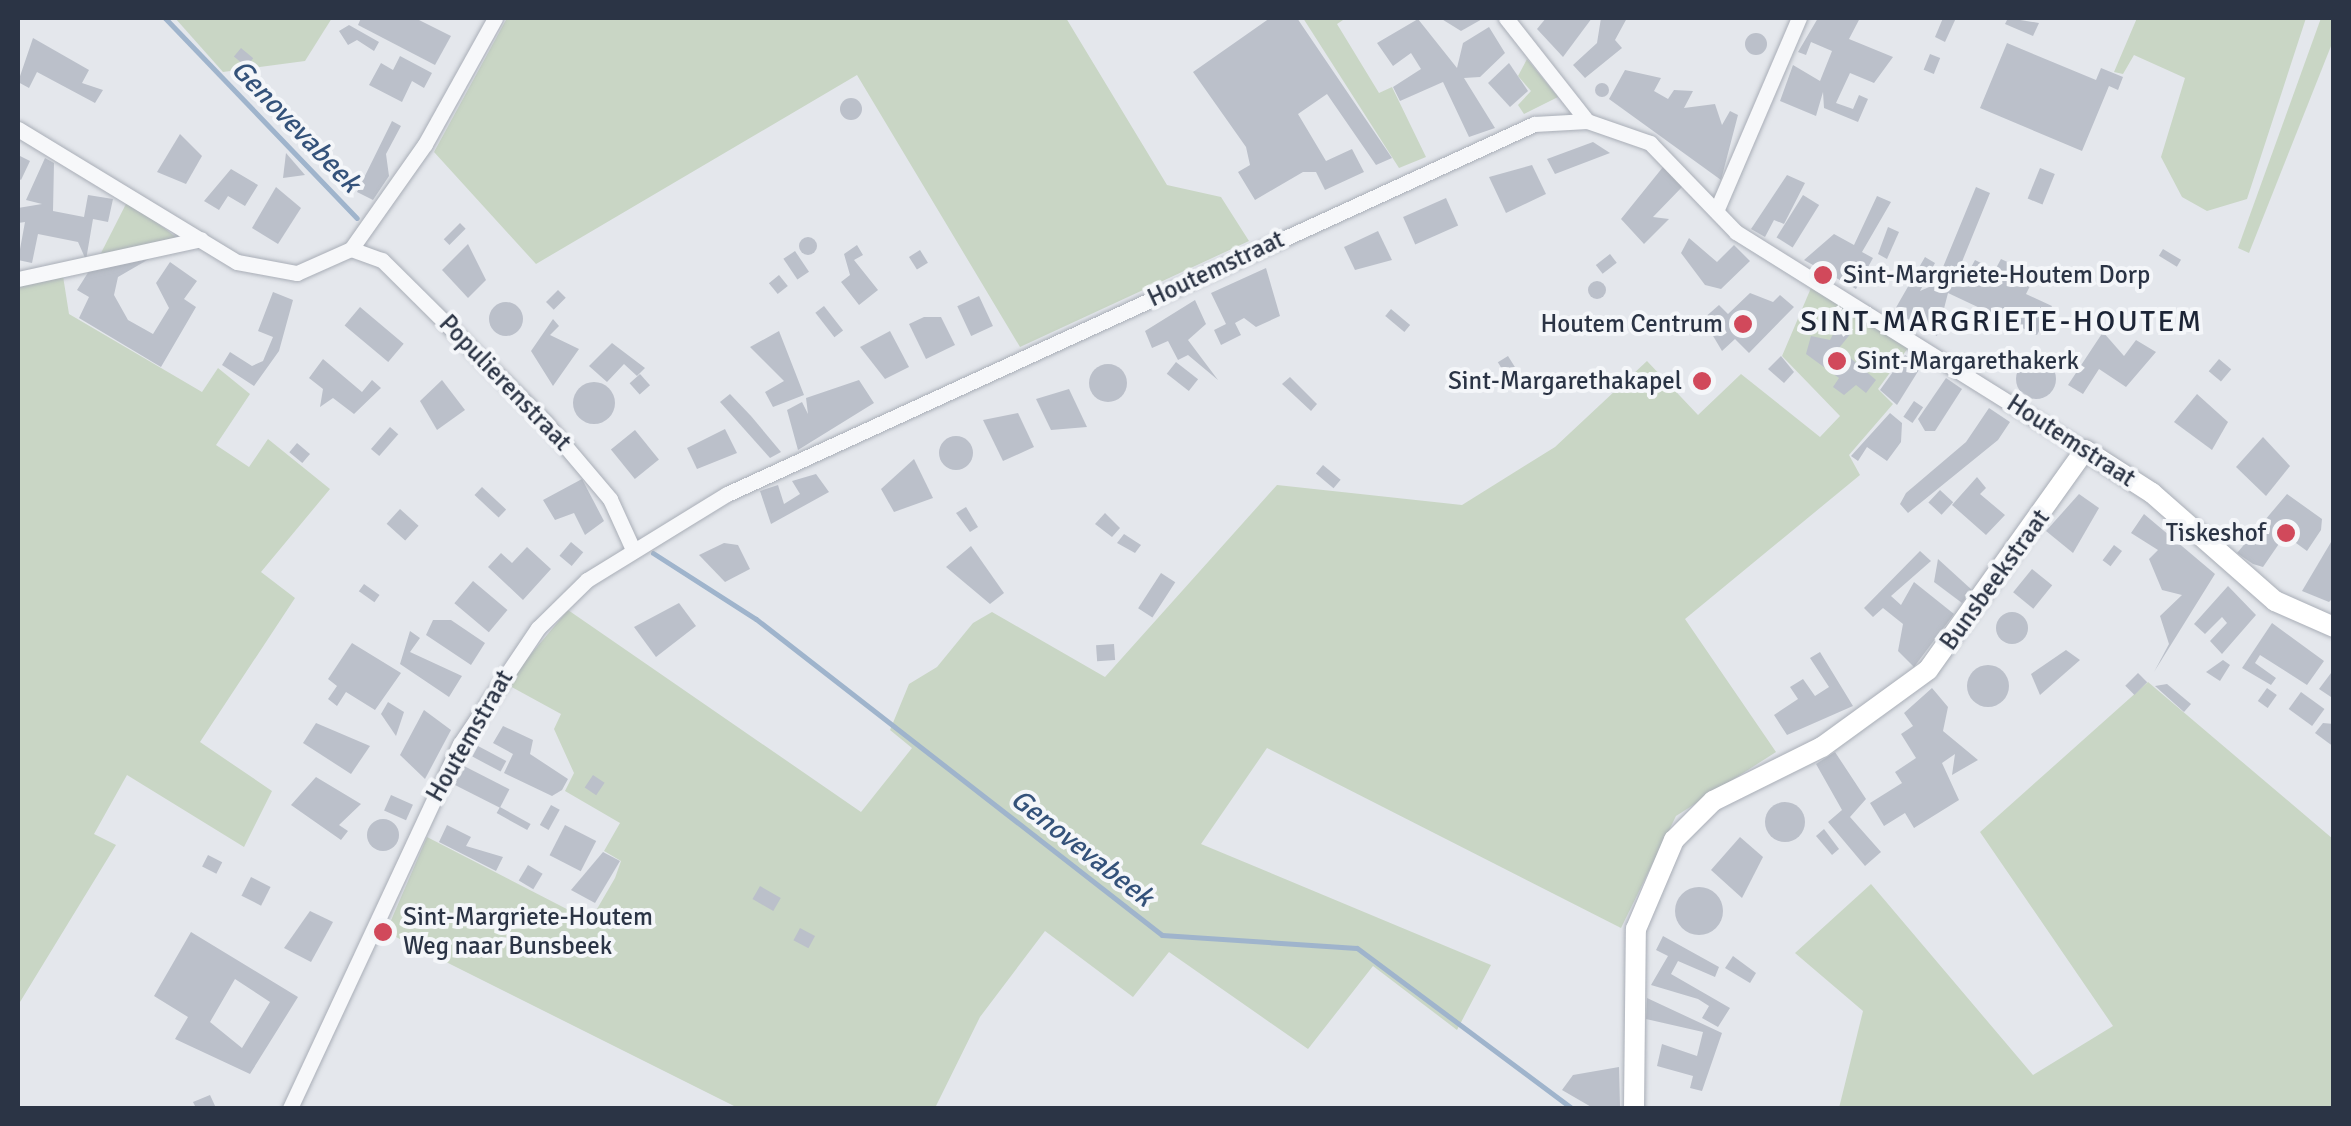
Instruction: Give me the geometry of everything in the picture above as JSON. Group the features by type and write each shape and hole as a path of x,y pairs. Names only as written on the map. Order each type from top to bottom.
{"street":[{"path":"18,129 238,262 280,272 352,249 425,144 494,18"},
{"path":"1506,18 1587,121"},
{"path":"1717,210 1799,18"},
{"name":"Houtemstraat","path":"290,1108 484,703 548,616 631,544 1504,136 1587,121 1663,152 1752,242 2152,493 2275,601 2334,627"},
{"path":"18,280 202,239"},
{"name":"Populierenstraat","path":"352,249 382,260 544,422 610,498 631,544"},
{"name":"Bunsbeekstraat","path":"1634,1108 1636,930 1674,840 1713,801 1822,747 1928,670 2086,450"}],"green space":[{"path":"175,18 332,18 305,61 223,72"},
{"path":"507,18 1066,18 1167,185 1221,197 1249,241 1020,347 857,75 536,264 434,152"},
{"path":"1303,18 1346,18 1337,24 1379,93 1392,87 1426,157 1399,168"},
{"path":"2137,18 2306,18 2247,199 2207,211 2182,197 2161,157 2185,78 2134,55 2123,74 2114,72"},
{"path":"2321,18 2333,18 2333,41 2249,253 2238,248"},
{"path":"1527,59 1558,97 1524,114 1518,105 1531,91 1518,76"},
{"path":"128,200 177,238 98,259"},
{"path":"63,276 69,314 202,392 218,368 250,394 216,445 249,467 268,439 330,489 261,572 295,598 200,742 272,791 244,847 127,775 94,834 116,845 20,1002 18,285"},
{"path":"1811,288 1908,348 1878,389 1893,404 1849,455 1860,475 1685,619 1776,752 1676,816 1621,928 1267,748 1201,844 1491,965 1457,1030 1373,966 1308,1049 1169,952 1133,997 1045,931 980,1017 935,1108 738,1108 386,932 427,837 590,921 615,878 621,861 604,851 620,823 565,791 574,773 554,729 561,714 506,684 568,610 861,812 912,748 890,730 909,684 937,667 973,623 992,612 1105,677 1277,485 1462,505 1555,447 1647,361 1698,415 1741,374 1820,437 1840,416 1782,356"},
{"path":"2148,682 2333,839 2333,1108 1839,1108 1863,1011 1795,953 1871,884 2033,1075 2113,1026 1980,832"}],"building":[{"path":"361,18 415,18 451,36 435,65 358,25"},
{"path":"1270,18 1297,18 1392,158 1376,165 1327,94 1298,114 1326,161 1352,149 1364,172 1325,190 1316,172 1303,172 1255,200 1238,172 1250,165 1246,147 1193,72"},
{"path":"1440,18 1484,18 1461,31"},
{"path":"1546,18 1592,18 1563,57 1537,29"},
{"path":"1601,18 1627,18 1615,40 1622,48 1585,78 1573,65 1597,43"},
{"path":"1818,18 1860,18 1849,39 1893,57 1874,83 1850,73 1836,103 1853,109 1859,95 1868,99 1858,122 1824,108 1823,92 1816,116 1780,101 1793,65 1820,81 1832,51 1811,42 1806,55 1798,52"},
{"path":"1943,18 1956,18 1945,42 1935,37"},
{"path":"2008,18 2039,23 2033,36 2005,24"},
{"path":"1418,19 1457,68 1463,43 1489,27 1505,53 1480,77 1464,78 1495,128 1469,137 1443,82 1400,101 1393,87 1421,69 1411,53 1393,66 1377,43"},
{"path":"349,25 379,42 374,51 357,40 348,45 339,31"},
{"path":"1756,33 1764,36 1764,52 1756,55 1748,52 1745,44 1748,36"},
{"path":"33,38 89,70 82,83 103,90 95,103 37,72 29,88 18,82"},
{"path":"2007,43 2096,80 2101,68 2123,77 2118,90 2109,86 2082,151 1980,108"},
{"path":"241,48 253,58 246,67 234,56"},
{"path":"1930,54 1940,58 1934,74 1924,70"},
{"path":"400,56 432,73 424,88 412,81 402,102 369,85 381,63 393,70"},
{"path":"1509,63 1528,91 1510,107 1488,83"},
{"path":"1625,70 1661,78 1654,91 1668,99 1674,90 1693,91 1684,108 1715,104 1722,125 1730,111 1738,115 1721,180 1609,99"},
{"path":"1602,83 1609,90 1602,97 1595,90"},
{"path":"851,98 859,101 859,117 851,120 843,117 840,109 843,101"},
{"path":"392,121 401,126 386,154 389,176 373,200 357,192"},
{"path":"180,134 202,156 186,184 157,172"},
{"path":"1593,142 1610,153 1555,174 1547,159"},
{"path":"286,153 305,175 283,178"},
{"path":"18,155 30,161 21,180 18,178"},
{"path":"45,158 54,163 53,211 84,217 88,195 113,199 108,222 93,219 86,260 78,242 38,234 32,263 18,260 25,222 18,223 18,208 42,204 26,200"},
{"path":"1532,165 1546,194 1506,213 1489,177"},
{"path":"1663,167 1683,186 1653,217 1669,219 1644,244 1621,219"},
{"path":"2040,168 2055,174 2042,205 2028,199"},
{"path":"231,169 258,185 245,206 228,196 219,210 204,201"},
{"path":"1787,175 1805,183 1784,224 1774,220 1765,237 1751,229"},
{"path":"276,187 301,208 278,244 252,228"},
{"path":"1976,187 1990,193 1959,269 1968,273 1975,260 1995,270 2001,259 2018,267 2012,278 2030,286 2026,294 2052,306 2037,335 1948,293 1937,336 1894,311 1925,257 1935,263 1920,291 1936,284"},
{"path":"1803,195 1819,205 1793,247 1777,237"},
{"path":"1877,196 1891,202 1862,252 1873,258 1856,289 1804,260 1834,234 1854,245"},
{"path":"1446,198 1458,225 1415,245 1403,217"},
{"path":"460,223 466,229 449,245 444,239"},
{"path":"1888,227 1899,232 1887,259 1878,254"},
{"path":"1378,231 1392,260 1355,270 1344,247"},
{"path":"808,237 817,246 808,255 799,246"},
{"path":"1689,238 1717,262 1734,245 1750,261 1721,289 1705,285 1681,253"},
{"path":"468,244 486,280 468,298 442,270"},
{"path":"857,245 863,255 854,260 878,290 859,305 841,282 850,275 844,254"},
{"path":"2163,249 2181,260 2177,267 2159,256"},
{"path":"920,250 928,263 917,270 909,257"},
{"path":"795,251 809,272 797,280 783,259"},
{"path":"1610,254 1617,263 1603,274 1596,265"},
{"path":"149,259 118,277 114,295 128,320 153,334 169,308 156,283 170,262 197,281 184,299 196,307 161,367 79,318 89,297 77,290 89,271"},
{"path":"1266,268 1280,316 1256,327 1244,318 1235,323 1241,335 1221,345 1214,330 1226,324 1211,293"},
{"path":"779,275 788,286 778,294 769,283"},
{"path":"1597,281 1604,283 1604,297 1597,299 1590,297 1588,290 1590,283"},
{"path":"558,290 566,298 554,310 546,302"},
{"path":"273,292 293,300 279,351 254,386 222,365 230,352 252,366 263,361 273,337 258,331"},
{"name":"Houtem Centrum","path":"1750,293 1773,302 1780,295 1794,307 1749,353 1735,339 1722,351 1703,319 1719,305 1728,314"},
{"path":"979,296 993,326 971,336 957,306"},
{"path":"1195,300 1206,324 1188,340 1218,380 1188,355 1178,360 1168,341 1152,348 1145,331"},
{"path":"506,302 518,307 523,319 518,331 506,336 494,331 489,319 494,307"},
{"path":"824,306 843,330 834,337 815,313"},
{"path":"360,307 404,344 388,362 345,325"},
{"path":"1391,309 1410,325 1404,332 1385,316"},
{"path":"924,317 941,317 955,345 926,359 909,324"},
{"path":"553,319 559,326 550,335 579,349 553,386 531,351"},
{"name":"Sint-Margarethakerk","path":"1839,323 1852,332 1839,348 1876,380 1866,393 1856,385 1844,395 1833,387 1839,378 1806,354 1811,336 1830,340"},
{"path":"779,331 804,395 773,407 765,392 784,381 750,347"},
{"path":"890,331 909,367 885,379 860,347"},
{"path":"2103,332 2124,356 2136,340 2156,352 2126,387 2099,369 2083,394 2068,385"},
{"path":"612,343 645,368 637,376 624,364 607,382 589,366"},
{"path":"1905,355 1922,365 1897,405 1880,390"},
{"path":"1508,356 1516,369 1506,375 1498,362"},
{"path":"1781,356 1794,372 1784,383 1768,369"},
{"path":"323,359 362,392 372,380 381,388 354,414 333,398 320,407 323,389 309,378"},
{"path":"2036,359 2050,365 2056,379 2050,393 2036,399 2022,393 2016,379 2022,365"},
{"path":"2219,359 2231,369 2221,382 2209,371"},
{"path":"1176,362 1198,379 1189,391 1167,374"},
{"path":"1108,364 1121,370 1127,383 1121,396 1108,402 1095,396 1089,383 1095,370"},
{"path":"640,374 650,385 640,395 630,383"},
{"path":"1290,377 1317,404 1311,411 1282,384"},
{"path":"1946,378 1962,389 1935,431 1925,431 1918,419"},
{"path":"442,380 465,410 437,430 420,401"},
{"path":"859,380 874,403 798,450 787,410 802,402 808,414 806,398"},
{"path":"594,382 609,388 615,403 609,418 594,424 579,418 573,403 579,388"},
{"path":"1069,389 1087,427 1051,430 1036,399"},
{"path":"730,394 781,452 770,458 720,402"},
{"path":"2197,394 2228,422 2212,450 2174,422"},
{"path":"1914,401 1923,407 1912,423 1903,417"},
{"path":"1989,408 2010,422 1998,440 1908,513 1900,504 1906,493 1966,442"},
{"path":"1018,413 1034,447 1003,461 983,420"},
{"path":"1890,413 1902,423 1901,442 1887,461 1867,447 1858,461 1851,456"},
{"path":"390,427 398,434 379,456 371,449"},
{"path":"725,429 737,453 697,469 687,448"},
{"path":"635,430 659,460 635,479 611,450"},
{"path":"956,436 968,441 973,453 968,465 956,470 944,465 939,453 944,441"},
{"path":"2263,437 2290,466 2266,496 2236,467"},
{"path":"297,443 310,454 302,463 289,452"},
{"path":"914,459 933,498 894,512 881,489"},
{"path":"1323,465 1341,480 1334,488 1316,473"},
{"path":"816,474 829,492 771,524 760,491 778,485 784,504 800,494 792,481"},
{"path":"1977,477 1986,488 1980,494 2005,515 1986,535 1952,505"},
{"path":"582,479 604,521 585,535 574,513 555,520 543,500"},
{"path":"482,487 506,510 499,518 474,495"},
{"path":"1940,490 1953,502 1942,515 1928,502"},
{"path":"2079,494 2099,508 2073,553 2046,531"},
{"name":"Tiskeshof","path":"2287,494 2322,519 2321,530 2307,551 2285,535 2263,567 2253,564 2237,553"},
{"path":"966,507 978,527 970,532 956,513"},
{"path":"400,509 419,526 405,541 387,524"},
{"path":"1105,513 1120,528 1112,537 1095,524"},
{"path":"2144,514 2215,574 2154,672 2169,644 2160,616 2182,595 2162,590 2149,559 2158,550 2131,533"},
{"path":"1124,534 1141,545 1135,553 1117,543"},
{"path":"2334,537 2334,597 2329,602 2302,591"},
{"path":"571,542 583,552 572,566 559,556"},
{"path":"724,543 738,545 750,569 725,582 699,555"},
{"path":"2114,545 2122,551 2111,566 2103,560"},
{"path":"971,546 1004,593 990,604 946,567"},
{"path":"527,547 551,569 523,600 488,567 501,553 512,563"},
{"path":"1920,551 1931,561 1891,596 1901,605 1914,582 1954,614 1914,667 1898,651 1903,624 1883,608 1873,617 1864,608"},
{"path":"1938,559 1972,590 1962,603 1934,582"},
{"path":"2032,569 2052,585 2033,609 2013,592"},
{"path":"1161,573 1175,582 1152,617 1138,608"},
{"path":"473,581 507,610 489,632 454,603"},
{"path":"364,584 380,595 374,602 359,591"},
{"path":"2228,586 2256,615 2222,654 2210,641 2227,623 2222,617 2205,634 2194,624"},
{"path":"679,603 696,626 656,657 634,627"},
{"path":"2012,612 2023,617 2028,628 2023,639 2012,644 2001,639 1996,628 2001,617"},
{"path":"433,620 451,620 485,643 471,665 426,635"},
{"path":"2272,623 2324,661 2307,685 2260,655 2255,663 2276,678 2271,685 2242,668"},
{"path":"410,631 420,638 410,652 462,676 449,697 400,664"},
{"path":"352,643 401,673 375,710 346,692 337,706 328,699 337,686 328,679"},
{"path":"1114,644 1115,660 1097,661 1096,645"},
{"path":"2066,650 2080,660 2040,695 2031,674"},
{"path":"1820,652 1853,706 1787,735 1774,715 1798,699 1790,687 1803,679 1815,696 1829,687 1810,658"},
{"path":"2223,660 2230,665 2220,681 2206,672"},
{"path":"1988,665 2003,671 2009,686 2003,701 1988,707 1973,701 1967,686 1973,671"},
{"path":"2334,669 2334,699 2319,689"},
{"path":"2138,673 2147,682 2134,695 2125,686"},
{"path":"2167,684 2191,704 2184,712 2155,686"},
{"path":"1932,688 1948,707 1943,731 1978,760 1952,775 1955,754 1942,763 1959,800 1914,828 1905,813 1884,826 1870,803 1902,783 1895,772 1916,758 1901,734 1913,726 1904,713"},
{"path":"2267,688 2277,695 2268,708 2258,701"},
{"path":"2301,692 2324,709 2312,726 2289,709"},
{"path":"388,702 404,712 396,736 381,714"},
{"path":"424,710 451,730 425,779 400,755"},
{"path":"316,723 370,746 351,774 303,743"},
{"path":"2323,723 2334,724 2334,747 2315,733"},
{"path":"503,726 533,740 530,754 568,779 562,790 552,796 504,773 513,754 493,743"},
{"path":"478,746 506,761 501,772 472,757"},
{"path":"1835,752 1866,799 1850,817 1881,852 1865,866 1828,822 1842,810 1816,764"},
{"path":"464,766 509,789 500,808 454,785"},
{"path":"593,775 605,783 596,795 585,787"},
{"path":"316,777 361,804 339,825 348,831 341,840 291,805"},
{"path":"391,795 413,805 406,820 384,811"},
{"path":"1785,802 1799,808 1805,822 1799,836 1785,842 1771,836 1765,822 1771,808"},
{"path":"551,805 560,810 549,830 540,825"},
{"path":"500,807 531,824 527,830 497,813"},
{"path":"383,819 394,824 399,835 394,846 383,851 372,846 367,835 372,824"},
{"path":"447,825 471,837 466,846 503,857 496,871 439,842"},
{"path":"565,825 596,841 581,871 550,855"},
{"path":"1824,829 1839,849 1832,855 1816,836"},
{"path":"1740,837 1763,857 1742,898 1711,870"},
{"path":"603,852 620,861 595,903 571,890"},
{"path":"208,855 222,862 216,874 202,867"},
{"path":"528,865 543,874 533,889 519,880"},
{"path":"251,877 271,887 261,906 241,896"},
{"path":"760,886 781,898 773,911 752,899"},
{"path":"1699,887 1716,894 1723,911 1716,928 1699,935 1682,928 1675,911 1682,894"},
{"path":"310,911 333,922 311,962 284,948"},
{"path":"800,928 815,936 808,948 793,940"},
{"path":"191,932 298,997 250,1074 175,1039 188,1017 154,996","holes":["235,979 270,1002 242,1048 210,1022"]},
{"path":"1663,936 1719,967 1715,977 1678,961 1671,974 1730,1008 1718,1027 1702,1018 1709,1006 1698,999 1651,985 1668,956 1656,950"},
{"path":"1733,956 1756,973 1750,983 1725,968"},
{"path":"1647,998 1722,1033 1702,1091 1690,1088 1693,1076 1657,1066 1662,1044 1697,1056 1703,1032 1646,1019"},
{"path":"1619,1067 1620,1108 1593,1108 1562,1090 1573,1075"},
{"path":"210,1095 216,1108 196,1108 193,1102"}],"waterway":[{"name":"Genovevabeek","path":"165,18 357,218"},
{"name":"Genovevabeek","path":"653,553 756,619 1162,935 1357,948 1572,1108"}],"place":[{"name":"Sint-Margriete-Houtem Dorp","path":"1823,275"},
{"name":"Houtem Centrum","path":"1743,324"},
{"name":"Sint-Margarethakerk","path":"1837,361"},
{"name":"Sint-Margarethakapel","path":"1702,381"},
{"name":"Tiskeshof","path":"2286,533"},
{"name":"Sint-Margriete-Houtem Weg naar Bunsbeek","path":"383,932"}],"district":[{"name":"SINT-MARGRIETE-HOUTEM","path":"2002,322"}]}
